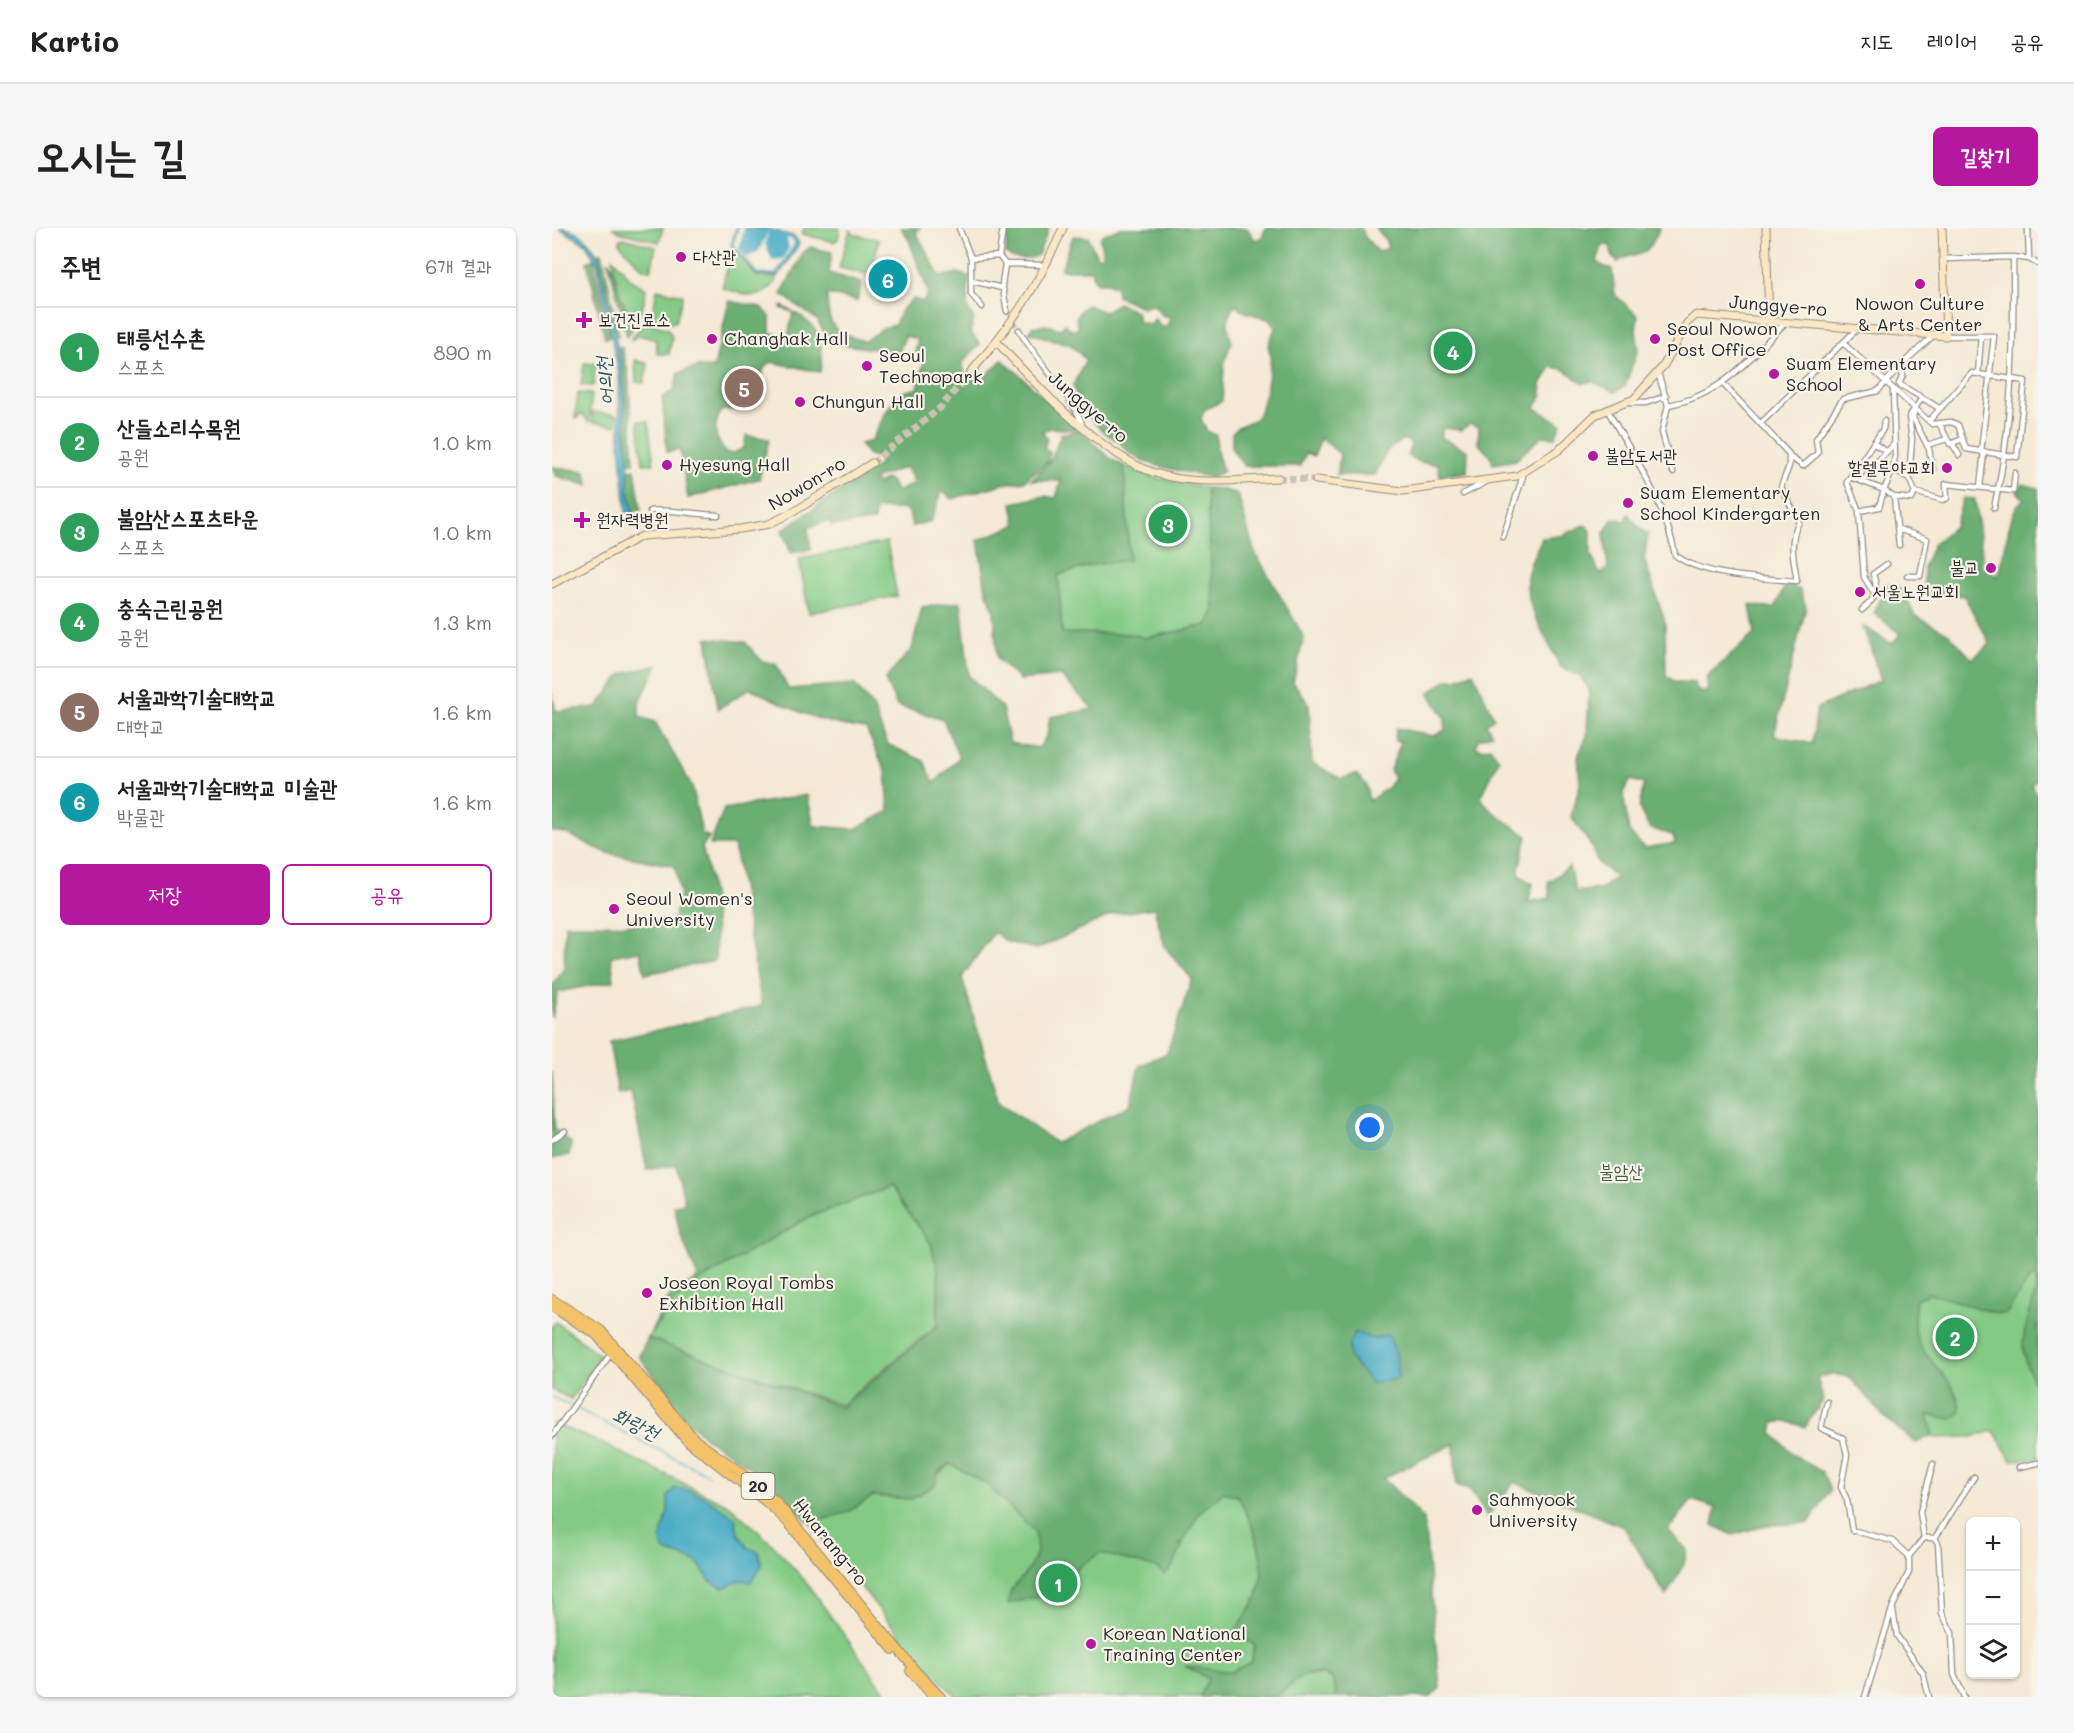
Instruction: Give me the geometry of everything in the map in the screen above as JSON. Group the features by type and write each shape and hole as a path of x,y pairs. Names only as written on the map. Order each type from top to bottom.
{"main road":[{"name":"Hwarang-ro","path":"552,1299 601,1330 686,1440 767,1503 788,1523 933,1697"},
{"name":"Hwarang-ro","path":"552,1307 614,1349 696,1440 776,1501 916,1671 941,1697"}],"street":[{"path":"959,228 971,258 971,294 982,307"},
{"path":"1003,228 999,256 1005,264 1002,288 1007,310"},
{"path":"971,372 997,342 1038,283 1063,228"},
{"path":"1766,228 1769,321"},
{"path":"1942,228 1946,336 1994,336 1980,487"},
{"path":"2028,228 2029,259"},
{"path":"971,258 999,256"},
{"path":"1943,259 2013,257 2029,259 2038,264"},
{"path":"1994,508 2003,454 2014,344 2013,257"},
{"path":"1005,264 1046,265"},
{"path":"972,281 1002,288"},
{"name":"Junggye-ro","path":"1316,480 1403,491 1491,480 1524,473 1559,450 1595,415 1634,399 1658,373 1692,317 1721,316 1946,336"},
{"path":"1668,405 1696,398 1724,385 1786,322"},
{"path":"1761,423 1858,328"},
{"path":"1018,330 1030,351 1077,412 1082,425"},
{"path":"1724,385 1784,447 1790,457 1803,466 1814,460 1818,453 1816,440 1844,399 1878,391 1884,382 1935,334"},
{"path":"1978,374 1982,336"},
{"name":"Junggye-ro","path":"997,342 1055,402 1115,452 1134,464 1156,474 1205,481 1278,478"},
{"path":"1843,343 1930,422 1951,422 1958,425 1966,449 2017,456 2025,381 1971,373 1930,422 1921,428"},
{"path":"1898,368 1903,375 1899,384 1940,408"},
{"path":"1658,373 1668,405 1662,432 1673,472"},
{"path":"1859,511 1879,507 1893,470 1896,428 1893,390"},
{"name":"Junggye-ro","path":"1627,403 1646,404 1666,396"},
{"path":"1850,477 1884,490 1894,497 1912,499 1915,492 1909,477 1912,439 1909,417 1922,398"},
{"path":"1606,409 1657,500 1672,540 1675,555 1688,565 1752,578 1797,581 1792,547 1794,530 1799,522 1781,487 1790,457"},
{"path":"1915,409 1913,418 1921,428 1933,471"},
{"path":"1875,595 1864,577 1859,511 1847,482 1883,429 1884,420"},
{"path":"1939,423 1950,444 1952,443 1959,455"},
{"path":"1927,445 1947,439"},
{"path":"1952,443 1963,439"},
{"path":"1873,443 1887,452"},
{"path":"1864,482 1869,469 1878,463 1894,444"},
{"name":"Nowon-ro","path":"552,584 642,536 740,529 769,524 795,511 872,463"},
{"path":"1893,470 1909,477"},
{"path":"1503,537 1524,473"},
{"path":"1915,492 1943,500 1947,498 1946,484 2013,491 2015,473"},
{"path":"1463,494 1491,480"},
{"path":"1894,497 1899,544"},
{"path":"650,511 657,509 696,516 718,515"},
{"path":"1898,529 1927,539 1920,576 1907,576"},
{"path":"1862,610 1876,598 1878,589 1873,574 1887,564"},
{"path":"552,1140 565,1131"},
{"path":"552,1436 614,1349"},
{"path":"1827,1402 1821,1428 1843,1438 1847,1446 1840,1487 1847,1500 1852,1530 1892,1540 1909,1556"},
{"path":"2019,1467 2038,1463"},
{"path":"1865,1697 1893,1606 1909,1572 1909,1556 1924,1538 1920,1512 1933,1464"},
{"path":"1935,1538 1974,1477"},
{"path":"1924,1538 1935,1538"},
{"path":"1935,1538 1938,1543 1942,1612 1952,1633 1954,1674 1964,1697"},
{"path":"1893,1606 1897,1636 1923,1673 1929,1697"}],"green space":[{"path":"613,228 663,228 659,242 619,232"},
{"path":"804,228 840,228 838,239 834,242 802,234"},
{"path":"901,228 920,228 916,232 940,277 957,273 969,276 967,308 974,319 970,332 980,344 962,363 965,374 980,382 1002,360 1077,430 1051,428 1042,431 1047,439 1044,448 1050,452 1048,461 1024,481 1002,484 952,499 942,491 931,521 912,526 909,512 902,509 875,509 874,521 832,526 830,521 808,527 811,550 791,553 782,530 880,464 878,457 868,455 860,444 871,441 894,400 908,390 918,389 924,360 915,353 918,339 905,336 899,352 830,343 817,320 781,294 803,253 810,247 832,252 829,273 862,283 857,301 827,294 831,321 839,331 865,341 883,328 895,325 901,310 913,299 924,302 928,292 909,240","holes":["906,467 915,483 897,492 891,481 886,479 878,484 873,479"]},
{"path":"1007,228 1049,228 1038,255 1022,259 1006,254"},
{"path":"1122,228 1247,228 1255,240 1262,237 1266,228 1361,228 1365,237 1378,252 1388,248 1385,239 1376,228 1660,228 1644,252 1618,262 1612,257 1611,248 1607,244 1602,247 1597,261 1602,266 1612,269 1615,295 1638,316 1636,329 1638,349 1625,386 1615,392 1591,381 1583,384 1564,369 1551,367 1541,384 1542,395 1535,408 1561,423 1555,437 1542,436 1516,460 1493,464 1491,457 1478,443 1479,427 1470,424 1461,430 1442,428 1442,438 1468,451 1467,472 1440,476 1438,464 1422,463 1408,456 1411,443 1403,439 1387,451 1375,475 1337,475 1340,454 1321,438 1314,456 1306,453 1300,466 1244,466 1232,449 1232,433 1238,427 1256,419 1260,412 1267,386 1271,356 1268,346 1275,328 1271,320 1243,311 1236,304 1229,318 1228,327 1232,343 1224,365 1222,401 1204,410 1201,419 1207,431 1216,435 1217,452 1223,471 1212,478 1149,463 1129,453 1120,442 1096,425 1079,402 1073,385 1086,360 1070,344 1029,333 1032,327 1046,325 1061,329 1065,324 1072,331 1079,328 1076,318 1081,309 1087,305 1104,312 1118,303 1136,311 1138,322 1150,324 1155,319 1162,328 1168,324 1170,317 1162,315 1154,305 1142,307 1117,296 1116,287 1107,283 1097,283 1092,270 1061,270 1073,236 1088,237 1097,257 1103,256 1100,239 1102,235"},
{"path":"850,230 854,234 879,240 871,275 839,268"},
{"path":"620,239 656,247 651,270 643,269 620,244"},
{"path":"732,247 757,276 778,277 767,292 754,296 722,288"},
{"path":"602,252 619,335 616,336 598,254"},
{"path":"613,258 631,280 646,289 642,311 638,316 626,308 622,301 616,283"},
{"path":"593,259 610,337 605,338 587,262"},
{"path":"608,260 613,267 624,306 637,321 627,337"},
{"path":"657,289 683,295 676,321 672,323 652,318"},
{"path":"729,301 761,307 770,316 770,333 788,336 793,312 802,317 816,331 822,348 820,372 771,362 764,368 756,398 736,393 732,410 722,410 719,416 716,432 726,453 734,453 744,448 746,435 769,439 759,479 688,498 680,450 667,452 662,398 674,390 678,373 699,367 714,368"},
{"path":"644,321 668,329 672,337 669,354 657,354 656,340 638,335 630,341"},
{"path":"622,347 628,372 634,463 629,463 625,392 618,348"},
{"path":"635,360 648,364 644,383 636,382"},
{"path":"584,363 596,364 593,386 581,385"},
{"path":"578,393 592,394 589,422 582,414 575,419"},
{"path":"592,412 617,415 616,426 592,422"},
{"path":"638,421 648,421 654,464 643,464"},
{"name":"불암산","path":"1081,431 1111,459 1124,466 1129,560 1092,565 1058,575 1062,633 1132,634 1145,638 1207,625 1214,612 1206,488 1223,489 1238,495 1254,551 1304,637 1293,682 1309,704 1312,763 1341,779 1356,774 1366,784 1369,801 1388,787 1394,778 1390,770 1401,742 1395,741 1396,728 1434,736 1445,730 1445,718 1429,693 1448,679 1457,679 1473,672 1494,718 1486,724 1492,734 1478,739 1476,746 1482,749 1490,747 1499,759 1481,798 1492,811 1527,836 1519,869 1520,876 1533,884 1528,902 1550,898 1548,882 1569,867 1576,892 1602,888 1616,877 1598,863 1590,844 1571,816 1580,785 1578,756 1587,736 1589,689 1580,676 1560,667 1529,600 1528,573 1542,538 1561,536 1585,525 1591,531 1591,555 1600,574 1608,568 1604,533 1613,518 1625,521 1628,514 1640,529 1648,534 1644,559 1665,622 1666,675 1675,682 1693,682 1699,692 1707,692 1708,676 1755,633 1750,605 1775,608 1786,584 1800,590 1806,607 1774,735 1812,744 1817,708 1881,680 1863,626 1892,644 1900,634 1874,613 1888,584 1903,590 1914,615 1949,634 1972,659 1990,644 1964,596 1924,592 1924,566 1933,544 1955,526 1963,498 1975,499 1983,559 1981,566 1997,576 2001,568 2013,513 2024,500 2017,491 2023,484 2038,488 2038,778 2031,785 2038,797 2038,1390 2027,1366 2023,1347 2037,1277 2030,1278 2006,1314 1998,1314 1929,1293 1916,1299 1914,1328 1919,1343 1954,1391 1959,1401 1960,1412 1952,1419 1928,1415 1933,1435 1916,1443 1882,1415 1850,1377 1833,1374 1817,1377 1823,1400 1805,1427 1786,1421 1774,1423 1772,1433 1794,1455 1822,1472 1830,1490 1809,1523 1767,1525 1733,1535 1713,1525 1716,1508 1692,1500 1668,1530 1687,1550 1684,1564 1666,1596 1624,1527 1514,1482 1487,1517 1471,1491 1456,1485 1454,1444 1383,1478 1424,1519 1440,1688 1431,1697 1337,1697 1332,1678 1321,1674 1311,1674 1270,1697 1200,1697 1208,1678 1185,1666 1231,1672 1251,1662 1255,1645 1234,1633 1256,1599 1262,1569 1258,1543 1238,1496 1224,1492 1199,1513 1182,1544 1178,1544 1182,1546 1173,1566 1165,1575 1157,1568 1100,1553 1078,1568 1063,1597 1032,1598 1008,1604 1011,1590 1029,1569 1037,1552 1035,1532 986,1484 950,1464 937,1473 935,1485 911,1499 873,1496 846,1513 810,1523 743,1462 708,1440 689,1423 639,1356 648,1338 668,1298 698,1278 680,1233 674,1205 685,1203 676,1165 647,1170 631,1091 618,1094 609,1041 762,1006 734,845 710,845 724,809 807,795 814,826 855,829 889,811 886,772 866,729 820,720 750,688 718,709 707,638 745,642 762,661 776,664 788,689 854,684 873,707 887,744 924,761 934,783 959,758 943,719 897,706 885,680 912,649 922,607 961,602 969,676 1002,708 1010,743 1039,748 1047,735 1050,717 1093,709 1061,676 1020,680 997,659 994,610 986,590 978,540 1016,525 1012,503 1045,496 1056,498 1061,481 1031,480 1051,460 1061,434","holes":["1631,780 1644,784 1639,808 1649,828 1672,835 1676,843 1644,848 1629,832 1623,792","1154,908 1165,947 1192,979 1167,1053 1139,1066 1130,1105 1056,1143 999,1103 962,977 994,932 1007,942 1037,949 1113,914","889,1187 931,1243 938,1271 938,1326 841,1407 648,1338 673,1302 701,1280 807,1218"]},
{"path":"1124,466 1157,478 1206,488 1214,612 1207,625 1145,638 1132,634 1062,633 1058,575 1092,565 1129,559"},
{"path":"552,467 585,471 589,486 556,476"},
{"path":"635,469 641,510 634,512 628,490 629,470"},
{"path":"887,542 897,596 809,613 799,559"},
{"path":"658,665 639,703 639,717 655,722 692,786 702,834 710,837 702,847 713,904 716,932 715,961 645,974 640,951 611,956 614,981 558,992 552,1018 552,986 564,969 565,924 672,925 680,894 675,866 607,853 565,833 552,831 552,693 556,711 597,707 622,674"},
{"path":"552,1072 555,1129 571,1143 569,1155 552,1159"},
{"path":"2038,1186 2038,1459 2011,1460 1994,1431 1972,1437 1936,1438 1904,1413 1866,1194"},
{"path":"889,1187 931,1243 938,1271 938,1324 841,1405 648,1339 673,1302 701,1280 807,1218"},
{"path":"556,1322 601,1356 571,1399 552,1390 552,1326"},
{"path":"552,1423 601,1443 730,1506 771,1543 805,1581 889,1697 552,1697"},
{"path":"950,1464 1169,1568 1182,1544 1194,1511 1224,1492 1238,1496 1258,1543 1262,1568 1256,1598 1234,1633 1255,1645 1251,1662 1231,1672 1188,1667 1209,1678 1200,1697 957,1697 922,1663 810,1523 873,1496 911,1499"},
{"path":"1302,1675 1325,1675 1332,1678 1337,1697 1271,1697"}],"water":[{"path":"559,228 572,230 584,237 599,259 622,367 626,443 629,454 628,491 634,513 626,513 620,443 619,375 597,264 586,244"},
{"path":"736,228 766,228 795,237 799,244 778,276 757,275 731,245"},
{"path":"1355,1332 1373,1339 1388,1334 1396,1353 1399,1378 1372,1384 1349,1357 1349,1343"},
{"path":"674,1488 698,1494 735,1518 738,1533 748,1548 758,1551 762,1565 751,1582 741,1580 723,1588 710,1581 697,1562 665,1551 661,1542 662,1532 668,1512 668,1497"}],"pier":[{"path":"739,228 744,228 739,249 747,258 759,251 769,230 765,244 772,260 783,259 789,248 787,238 793,240 794,244 776,273 758,273 734,245"}],"waterway":[{"name":"화랑천","path":"552,1397 571,1406"},
{"name":"화랑천","path":"575,1408 709,1475"}],"tunnel":[{"path":"1007,311 1019,330"},
{"path":"872,463 940,408 971,372"},
{"path":"1278,478 1316,480"}],"place":[{"name":"다산관","path":"681,257"},
{"name":"서울과학기술대학교 미술관","path":"888,279"},
{"name":"Nowon Culture & Arts Center","path":"1920,284"},
{"name":"보건진료소","path":"584,320"},
{"name":"Changhak Hall","path":"712,339"},
{"name":"Seoul Nowon Post Office","path":"1655,339"},
{"name":"충숙근린공원","path":"1453,351"},
{"name":"Seoul Technopark","path":"867,366"},
{"name":"Suam Elementary School","path":"1774,374"},
{"name":"서울과학기술대학교","path":"744,388"},
{"name":"Chungun Hall","path":"800,402"},
{"name":"불암도서관","path":"1593,456"},
{"name":"Hyesung Hall","path":"667,465"},
{"name":"할렐루야교회","path":"1947,468"},
{"name":"Suam Elementary School Kindergarten","path":"1628,503"},
{"name":"원자력병원","path":"582,520"},
{"name":"불암산스포츠타운","path":"1168,524"},
{"name":"불교","path":"1991,568"},
{"name":"서울노원교회","path":"1860,592"},
{"name":"Seoul Women's University","path":"614,909"},
{"name":"Joseon Royal Tombs Exhibition Hall","path":"647,1293"},
{"name":"산들소리수목원","path":"1955,1337"},
{"name":"Sahmyook University","path":"1477,1510"},
{"name":"태릉선수촌","path":"1058,1583"},
{"name":"Korean National Training Center","path":"1091,1644"}],"water label":[{"name":"어의천","path":"605,381"}]}
